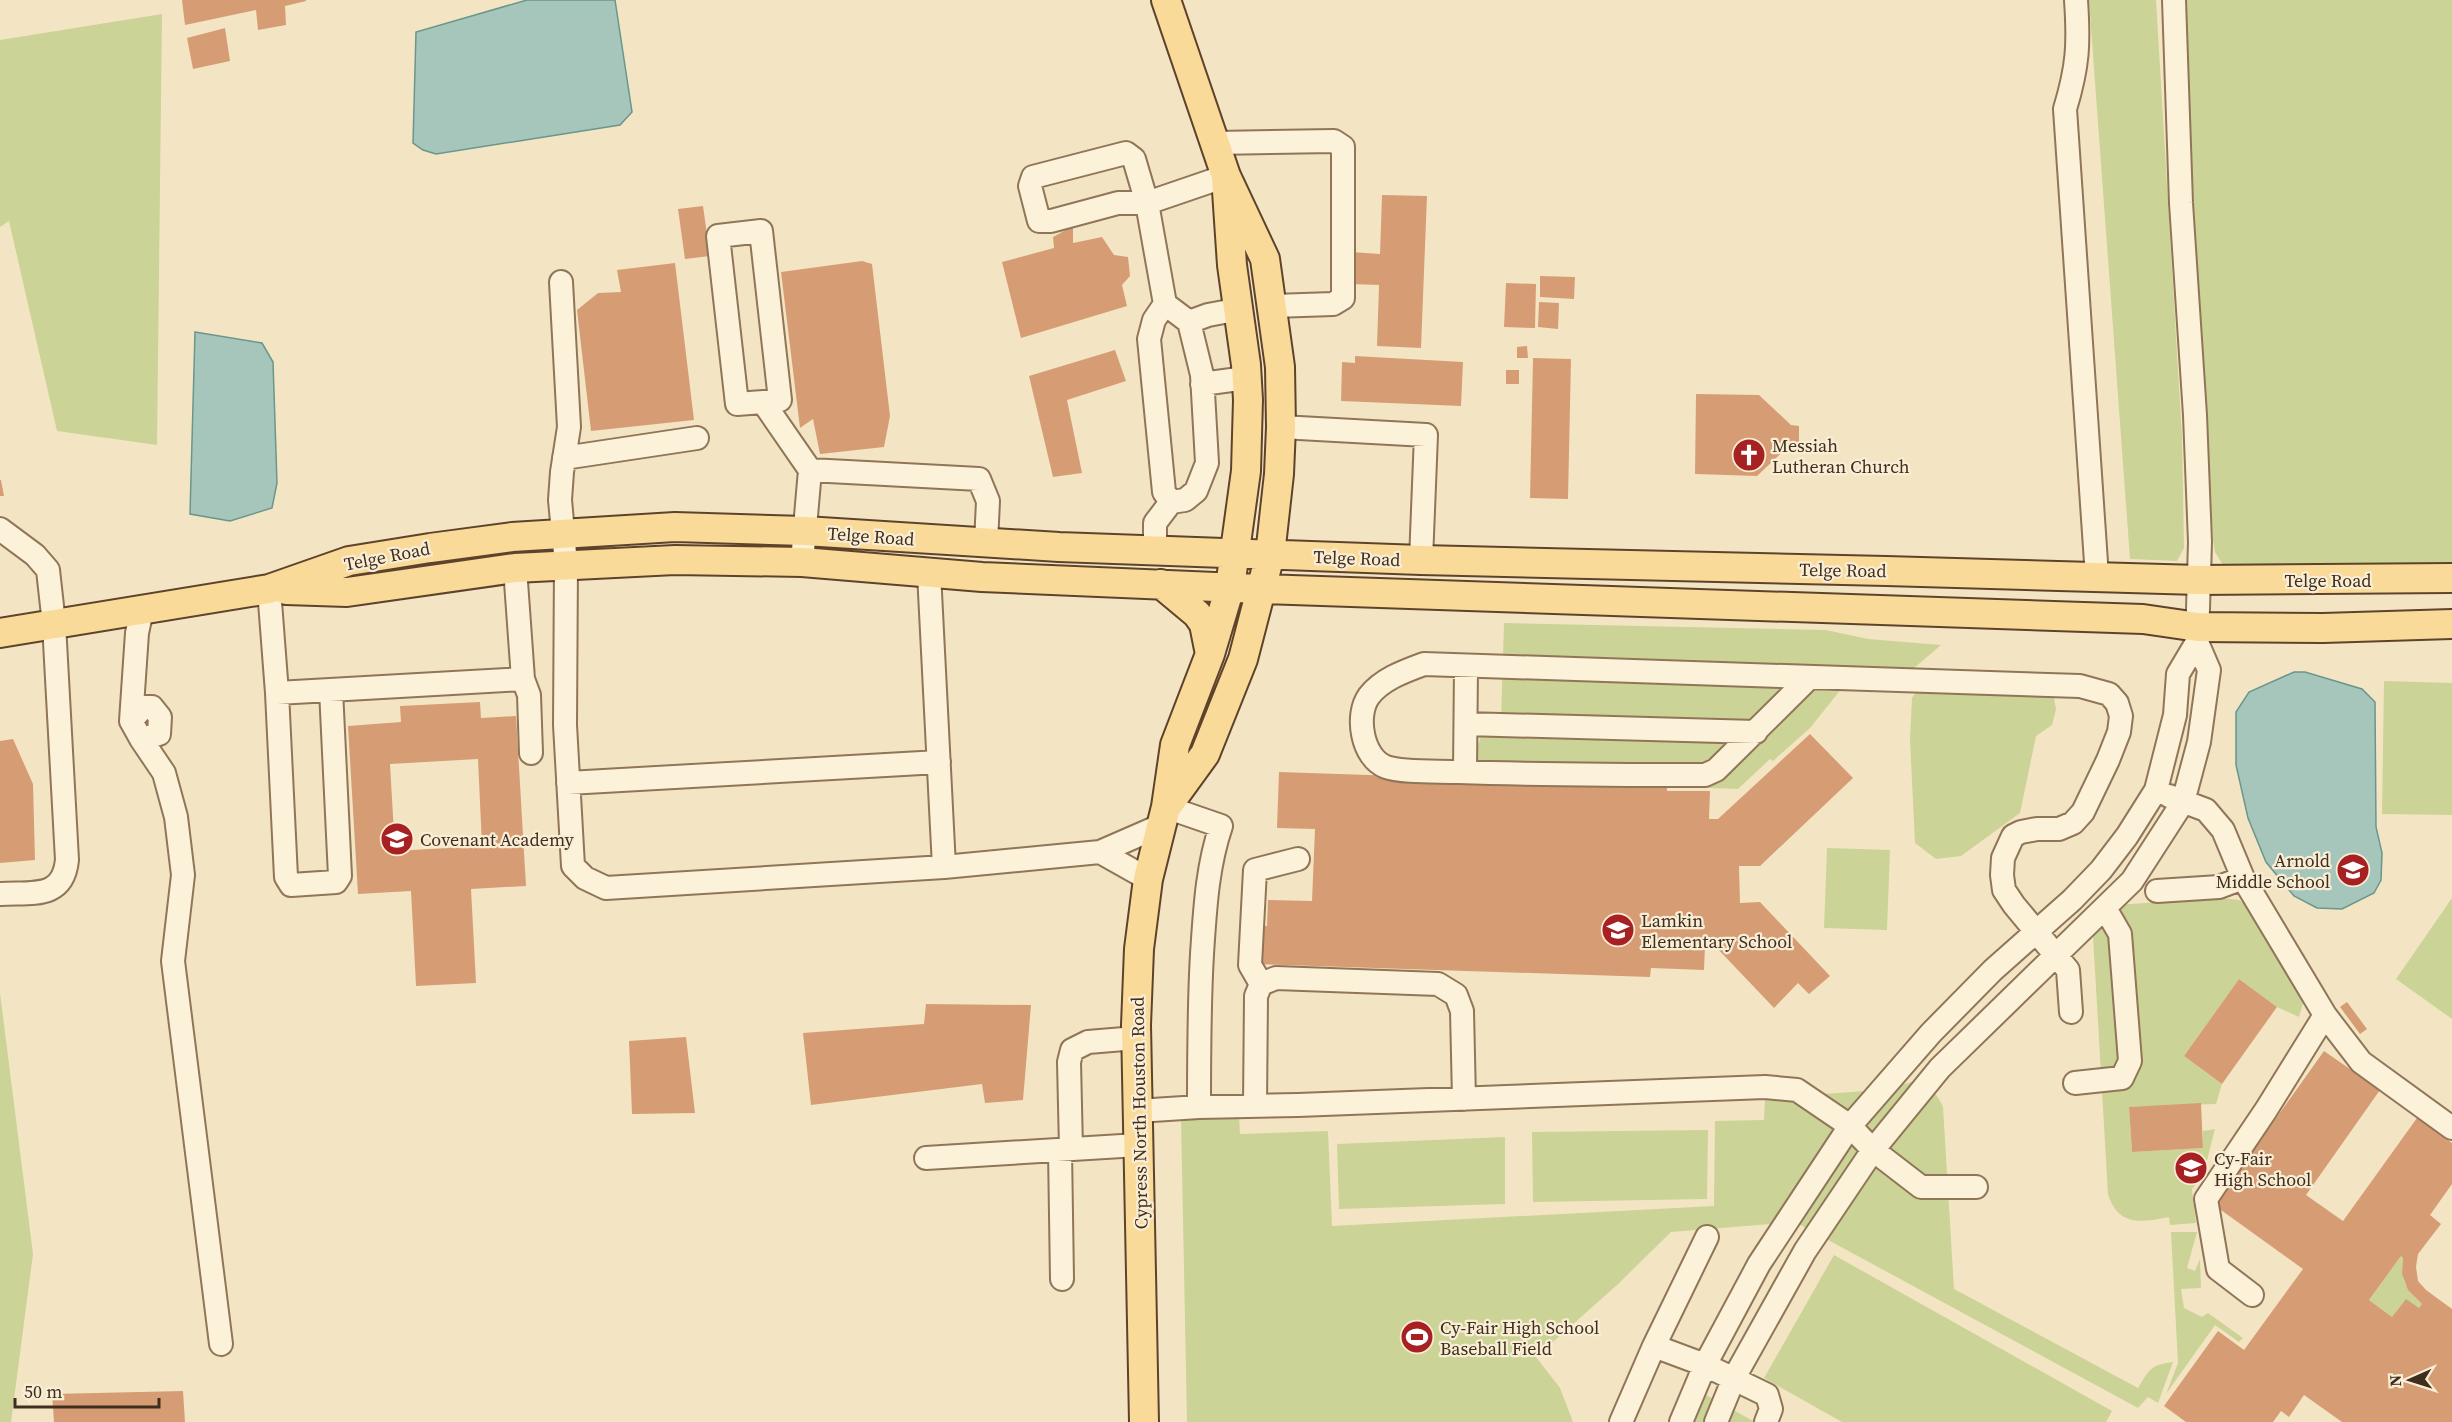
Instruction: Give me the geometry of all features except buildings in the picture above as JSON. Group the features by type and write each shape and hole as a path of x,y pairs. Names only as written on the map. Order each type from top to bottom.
{"main road":[{"name":"Cypress North Houston Road","path":"1164,816 1205,754 1243,659 1269,555 1279,474 1281,427 1280,367 1265,259 1226,176 1166,0"},
{"name":"Cypress North Houston Road","path":"1144,1422 1136,1038 1139,949 1148,879 1164,816 1175,745 1210,654 1230,587 1246,471 1246,378 1240,309 1232,265 1226,176"},
{"name":"Telge Road","path":"0,633 269,589 349,561 430,548 563,533 675,528 805,531 986,543 1421,560 2199,580 2452,578"},
{"name":"Telge Road","path":"269,589 347,592 515,568 566,564 675,560 802,562 982,577 1262,589 2143,619 2197,635 2452,624"},
{"path":"1884,610 1886,571"},
{"path":"1161,584 1197,614 1204,624 1210,654"}],"lane":[{"path":"2076,0 2079,44 2076,76 2066,109 2097,577"},
{"path":"1716,1422 1734,1378 1805,1251 1873,1150 1940,1068 2132,881 2183,802 2199,742 2209,670 2197,635 2199,580 2196,415 2181,203 2174,0"},
{"path":"1215,143 1334,141 1343,147 1343,298 1333,304 1273,306"},
{"path":"1155,550 1155,523 1171,502 1185,500 1196,491 1207,463 1202,384 1189,322 1165,304 1147,203 1134,159 1126,153 1033,177 1030,186 1039,221 1051,221 1118,203 1147,203 1226,176"},
{"path":"761,231 780,400 763,402 737,404 718,236 761,231"},
{"path":"561,282 569,398 569,427 560,500 566,564 565,725 573,866 585,878 606,888 944,867 1100,852 1164,816 1221,826 1212,853 1204,919 1199,1010 1198,1107"},
{"path":"1165,304 1154,320 1149,339 1164,492 1171,502"},
{"path":"1189,322 1208,315 1240,309"},
{"path":"1202,384 1246,378"},
{"path":"763,402 810,470 802,562"},
{"path":"1281,427 1426,435 1421,560"},
{"path":"564,458 697,438"},
{"path":"810,470 979,479 988,501 986,543"},
{"path":"0,529 35,555 48,570 54,624 67,860 66,874 60,884 50,890 0,894"},
{"path":"515,568 523,679 529,695 531,753"},
{"path":"930,573 944,867"},
{"path":"269,589 277,693 286,877 291,885 336,882 340,876 331,690"},
{"path":"142,610 137,633 136,730 164,773 176,817 183,875 173,961 221,1344"},
{"path":"1681,1422 1705,1365 1759,1264 1850,1126 1931,1034 1993,969 2072,900 2101,870 2127,836 2156,790 2175,715 2178,674 2197,635"},
{"path":"1809,678 1716,770 1705,776 1465,772 1385,767 1368,751 1361,728 1368,697 1380,685 1406,670 1424,664 2080,686 2109,694 2116,703 2121,716 2119,732 2083,812 2073,823 2059,829 2037,829 2020,832 2013,836 2003,858 2004,890 2068,970 2071,1012"},
{"path":"1465,772 1466,667"},
{"path":"277,693 523,679"},
{"path":"1466,724 1756,732"},
{"path":"568,783 939,762"},
{"path":"2156,790 2206,810 2223,830 2243,878 2325,1015 2361,1062 2452,1128"},
{"path":"1100,852 1148,879"},
{"path":"1261,984 1250,965 1255,870 1298,859"},
{"path":"2157,891 2219,887 2243,878"},
{"path":"2075,1083 2122,1078 2130,1061 2120,934 2105,908"},
{"path":"1255,1106 1256,996 1261,984 1276,978 1438,984 1456,995 1462,1011 1464,1099"},
{"path":"2252,1294 2218,1269 2206,1198 2266,1110 2325,1015"},
{"path":"1062,1279 1069,1062 1072,1050 1088,1042 1136,1038"},
{"path":"1137,1111 1765,1087 1797,1090 1850,1126 1873,1150 1921,1187 1976,1187"},
{"path":"926,1158 1138,1146"},
{"path":"1621,1422 1654,1346 1707,1237"},
{"path":"1654,1346 1705,1365 1767,1395 1771,1409 1766,1422"}],"green space":[{"path":"2089,0 2156,0 2182,437 2184,548 2177,561 2130,559"},
{"path":"2182,0 2452,0 2452,565 2226,570 2215,552"},
{"path":"162,14 157,445 57,431 9,221 0,227 0,40"},
{"path":"1504,623 1826,630 1868,639 1941,645 1914,668 1854,673 1810,728 1773,761 1770,759 1738,789 1471,779 1473,759 1483,731 1501,721"},
{"path":"1926,678 2052,688 2056,709 2052,725 2036,736 2020,813 1961,856 1936,859 1915,843 1910,740 1912,698"},
{"path":"2384,681 2452,683 2452,815 2382,814"},
{"path":"1827,848 1890,850 1887,930 1824,928"},
{"path":"2221,898 2239,900 2259,911 2308,986 2299,1017 2277,1007 2239,979 2184,1056 2222,1084 2216,1104 2129,1107 2132,1152 2203,1148 2203,1131 2215,1129 2203,1176 2192,1189 2196,1223 2170,1225 2169,1217 2131,1220 2118,1212 2108,1194 2093,936 2095,922 2115,905"},
{"path":"2452,898 2452,1019 2396,979"},
{"path":"0,993 33,1254 11,1422 0,1422"},
{"path":"1916,1081 1932,1091 1943,1107 1954,1289 2138,1388 2151,1369 2173,1362 2158,1403 2148,1397 2138,1408 1795,1222 1671,1232 1617,1285 1536,1357 1560,1388 1573,1422 1187,1422 1181,1118 1239,1116 1240,1134 1328,1131 1332,1226 1714,1206 1715,1121 1764,1120 1765,1098 1881,1090"},
{"path":"1708,1130 1707,1199 1533,1202 1532,1132"},
{"path":"1505,1137 1505,1204 1339,1209 1337,1144"},
{"path":"2171,1232 2197,1232 2187,1268 2195,1271 2200,1259 2201,1288 2181,1289 2184,1308 2202,1317 2208,1313 2243,1338 2239,1342 2215,1325 2166,1394 2178,1363"},
{"path":"1834,1255 2112,1411 2106,1422 1842,1422 1764,1378"},
{"path":"2401,1256 2405,1284 2422,1304 2419,1308 2406,1300 2392,1317 2369,1300"},
{"path":"1697,1390 1755,1422 1679,1422"}],"water":[{"path":"527,0 615,0 632,112 620,125 436,154 423,150 413,143 416,32"},
{"path":"195,332 262,343 273,362 277,483 272,508 230,521 190,514"},
{"path":"2294,672 2305,672 2362,689 2375,702 2376,827 2382,853 2381,880 2374,893 2342,909 2317,908 2294,896 2266,862 2248,818 2236,765 2236,712 2249,692"}],"place":[{"name":"Messiah Lutheran Church","path":"1749,455"},
{"name":"Covenant Academy","path":"397,839"},
{"name":"Arnold Middle School","path":"2353,870"},
{"name":"Lamkin Elementary School","path":"1618,930"},
{"name":"Cy-Fair High School","path":"2191,1168"},
{"name":"Cy-Fair High School Baseball Field","path":"1417,1337"}]}
